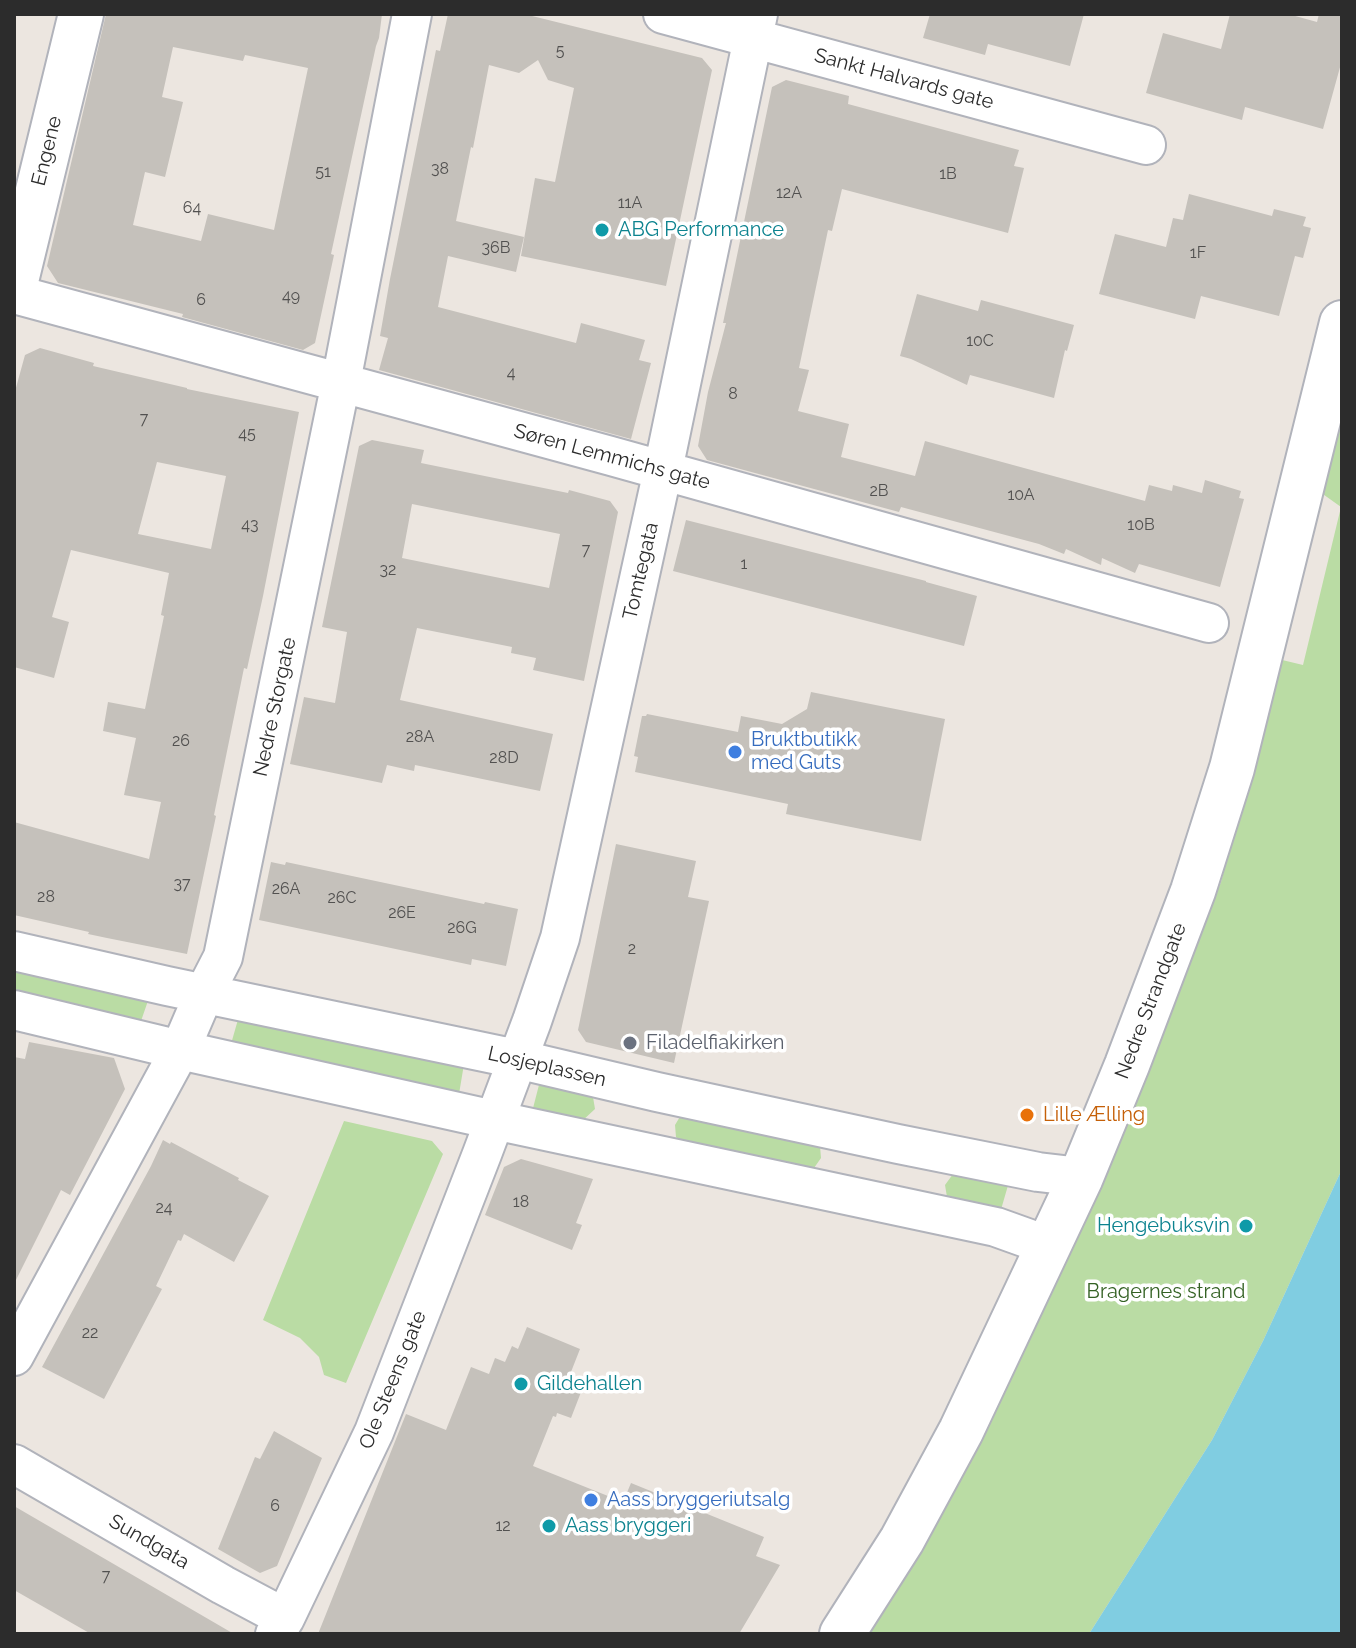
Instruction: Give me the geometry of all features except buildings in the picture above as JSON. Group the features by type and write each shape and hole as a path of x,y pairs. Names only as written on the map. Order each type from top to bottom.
{"street":[{"name":"Engene","path":"14,292 81,14"},
{"name":"Nedre Storgate","path":"14,1356 180,1050 223,957 341,382 412,14"},
{"name":"Sankt Halvards gate","path":"663,14 756,26 1146,145"},
{"name":"Tomtegata","path":"494,1120 560,938 756,26"},
{"name":"Søren Lemmichs gate","path":"14,292 1209,623"},
{"name":"Nedre Strandgate","path":"842,1634 902,1540 961,1431 1081,1177 1127,1065 1188,905 1232,768 1342,323"},
{"name":"Losjeplassen","path":"14,951 909,1147 1038,1172 1081,1177"},
{"path":"14,1010 494,1120 996,1227 1049,1246"},
{"name":"Ole Steens gate","path":"280,1626 374,1432 494,1120"},
{"name":"Sundgata","path":"14,1464 223,1585 280,1626"}],"green space":[{"name":"Bragernes strand","path":"1342,401 1342,1169 1263,1341 1212,1440 1089,1634 863,1634 1109,1155 1221,882 1278,659 1303,665 1341,507 1320,492"},
{"path":"14,964 150,995 141,1021 14,993"},
{"path":"239,1016 464,1064 459,1094 231,1044"},
{"path":"540,1081 589,1091 595,1109 581,1122 532,1112"},
{"path":"681,1115 820,1146 821,1158 808,1172 680,1141 676,1137 675,1125"},
{"path":"344,1121 432,1141 443,1154 346,1383 324,1375 319,1357 300,1338 263,1320"},
{"path":"953,1174 1009,1182 1000,1213 947,1197 945,1185"}],"water":[{"path":"1342,1169 1342,1634 1089,1634 1212,1440 1263,1341"}],"place":[{"name":"ABG Performance","path":"602,230"},
{"name":"Bruktbutikk med Guts","path":"735,752"},
{"name":"Filadelfiakirken","path":"630,1043"},
{"name":"Lille Ælling","path":"1027,1115"},
{"name":"Hengebuksvin","path":"1246,1226"},
{"name":"Gildehallen","path":"521,1384"},
{"name":"Aass bryggeriutsalg","path":"591,1500"},
{"name":"Aass bryggeri","path":"549,1526"}]}
